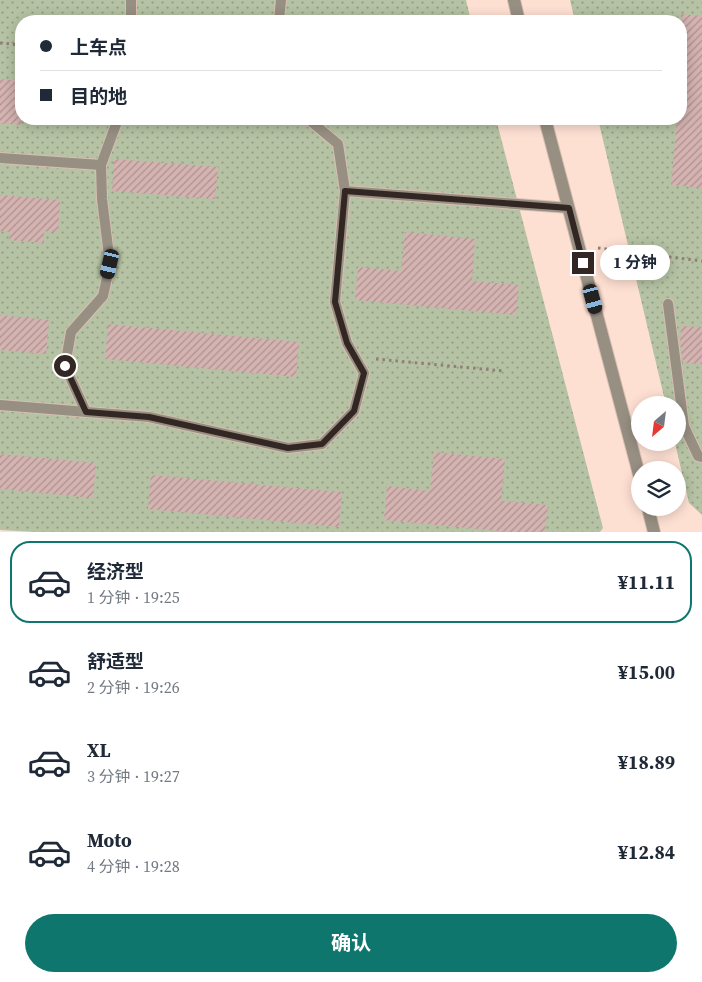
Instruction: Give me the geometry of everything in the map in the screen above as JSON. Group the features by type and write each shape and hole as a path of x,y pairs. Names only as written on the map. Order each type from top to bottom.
{"street":[{"path":"514,0 518,15"},
{"path":"547,125 635,461"},
{"path":"650,516 654,532"}],"lane":[{"path":"131,0 131,15"},
{"path":"280,15 281,0"},
{"path":"86,412 65,366 71,332 102,296 110,264 102,199 101,165 116,125"},
{"path":"0,405 149,417 288,448 322,444 354,411 364,373 347,343 335,302 345,191 338,144 315,125"},
{"path":"0,158 101,165"},
{"path":"345,191 569,208"},
{"path":"668,304 684,426 698,456 702,457"}],"path":[{"path":"0,43 15,44"},
{"path":"578,245 702,260"},
{"path":"355,357 504,371"}],"green space":[{"path":"0,0 466,0 470,15 15,15 15,125 498,125 603,528 600,532 35,532 0,530"},
{"path":"570,0 702,0 702,515 689,503 686,490 686,461 679,461 677,451 686,451 686,396 664,396 599,125 687,125 687,15 574,15"}],"building":[{"path":"681,14 702,16 702,188 671,185 676,125 687,125 687,15"},
{"path":"0,79 15,80 15,124 0,123"},
{"path":"114,159 218,167 215,199 112,191"},
{"path":"0,195 60,200 58,233 44,231 44,243 9,240 10,232 0,231"},
{"path":"405,232 475,239 472,281 519,285 516,315 355,300 358,267 401,271"},
{"path":"0,315 49,320 46,354 0,350"},
{"path":"108,324 299,342 296,377 105,359"},
{"path":"681,326 702,327 702,364 683,363 680,342"},
{"path":"434,452 505,459 501,501 548,505 545,532 511,532 384,520 387,486 430,491"},
{"path":"0,454 96,463 93,498 0,489"},
{"path":"151,475 342,492 339,527 148,509"}],"route":[{"path":"65,366 86,412 149,417 288,448 322,444 354,411 364,373 347,343 335,302 345,191 569,208 583,263"}]}
